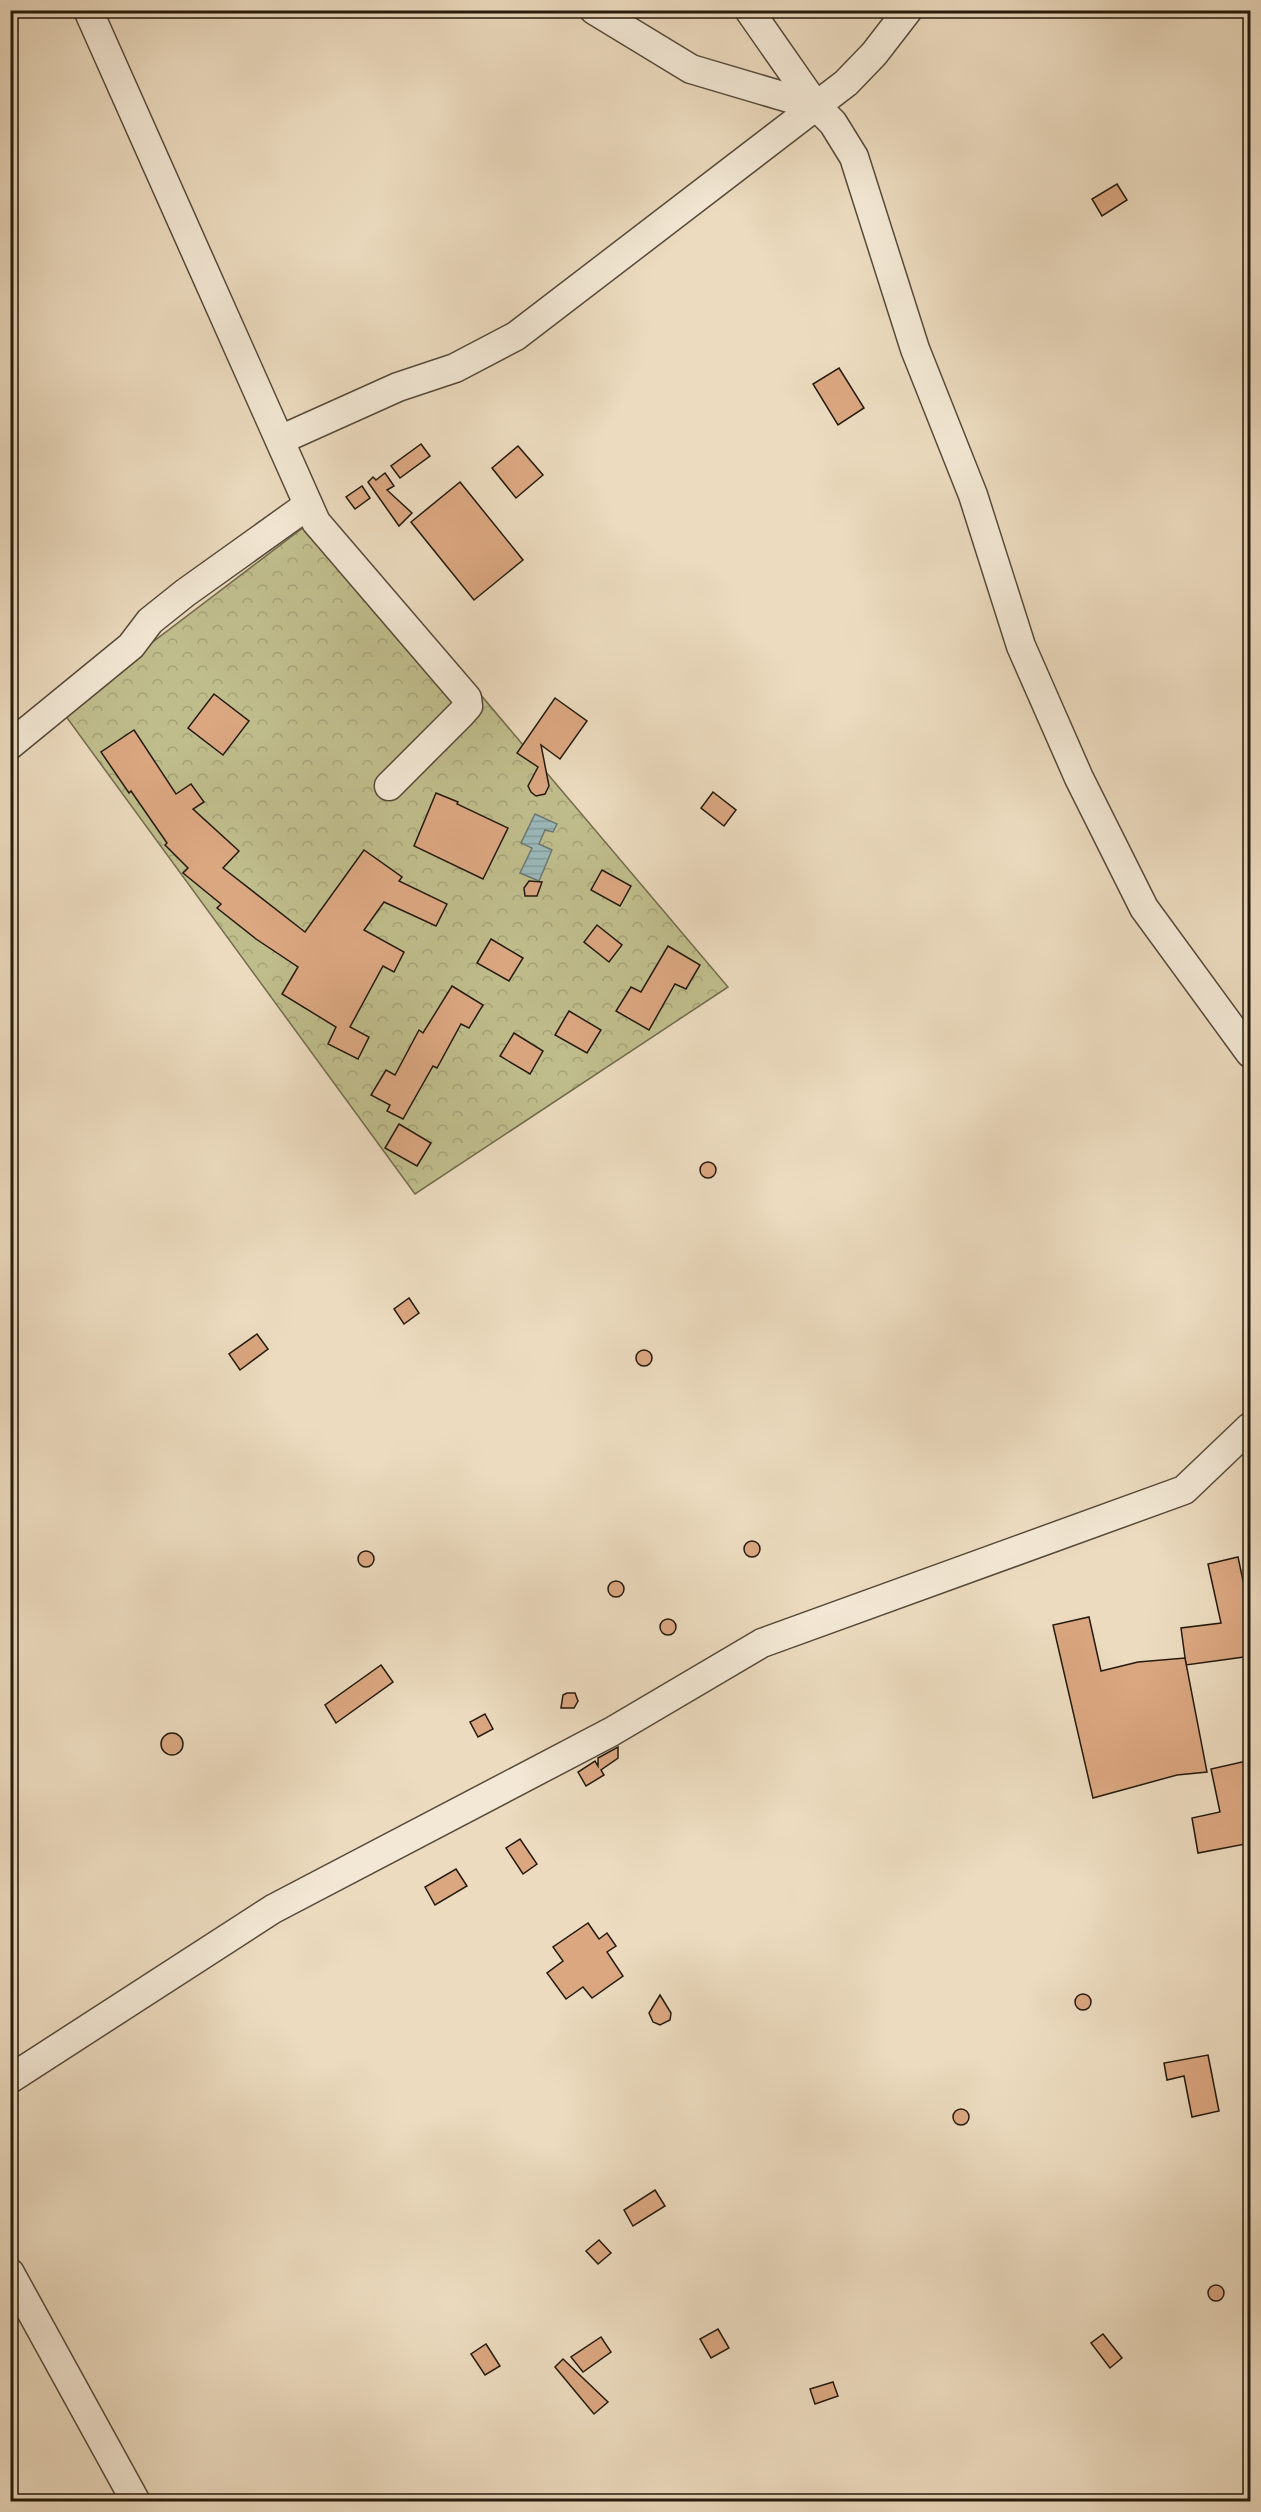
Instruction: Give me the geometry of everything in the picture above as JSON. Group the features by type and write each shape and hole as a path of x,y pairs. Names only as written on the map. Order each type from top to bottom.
{"street":[{"path":"88,10 315,522 467,698 468,706 461,714 389,786"},
{"path":"594,10 692,69 816,106"},
{"path":"749,10 816,106 833,123 854,157 915,349 973,495 1021,646 1079,778 1144,908 1251,1053"},
{"path":"280,440 398,387 455,368 516,336 846,83 874,54 908,10"},
{"path":"10,745 130,646 150,621 167,607 308,505"},
{"path":"10,2079 273,1909 611,1732 762,1643 1184,1490 1251,1427"},
{"path":"10,2273 136,2502"}],"green space":[{"path":"325,511 728,987 415,1194 62,711"}],"water":[{"path":"535,814 557,824 553,832 545,830 539,844 552,850 539,881 520,873 532,848 521,843"}],"building":[{"path":"1117,184 1127,200 1102,216 1092,199"},
{"path":"839,368 864,408 838,425 813,384"},
{"path":"421,444 430,456 400,478 391,466"},
{"path":"518,446 543,475 516,498 492,468"},
{"path":"385,473 394,486 387,490 412,513 399,526 368,482 373,477 376,480"},
{"path":"460,482 523,560 474,600 411,522"},
{"path":"362,486 370,498 355,509 346,497"},
{"path":"214,694 249,721 223,755 188,728"},
{"path":"555,698 587,721 560,759 541,745 549,786 545,794 536,796 528,786 538,767 517,753"},
{"path":"134,730 176,794 191,784 204,802 193,809 239,851 223,868 305,932 364,850 402,877 399,881 447,904 436,926 384,902 364,930 404,952 394,972 383,966 350,1027 369,1037 358,1059 328,1044 336,1027 282,994 298,967 256,939 217,908 221,904 183,873 188,868 165,845 167,843 101,752"},
{"path":"713,792 736,810 724,826 701,808"},
{"path":"436,793 508,828 483,879 414,846"},
{"path":"602,870 631,886 620,906 591,890"},
{"path":"529,881 542,882 537,896 525,896 524,888"},
{"path":"597,925 622,945 609,962 584,942"},
{"path":"491,939 523,958 509,981 477,963"},
{"path":"668,946 700,965 686,989 675,984 649,1030 616,1011 631,987 641,992"},
{"path":"452,986 483,1005 469,1028 461,1024 437,1068 433,1066 403,1119 387,1111 390,1105 371,1095 386,1070 395,1075 419,1030 423,1033"},
{"path":"569,1011 601,1030 587,1053 555,1035"},
{"path":"514,1033 543,1051 530,1074 500,1056"},
{"path":"399,1124 431,1143 417,1166 385,1148"},
{"path":"708,1162 714,1164 716,1170 714,1176 708,1178 702,1176 700,1170 702,1164"},
{"path":"409,1298 419,1313 404,1324 394,1309"},
{"path":"257,1334 268,1349 240,1370 229,1354"},
{"path":"644,1350 650,1352 652,1358 650,1364 644,1366 638,1364 636,1358 638,1352"},
{"path":"752,1541 758,1543 760,1549 758,1555 752,1557 746,1555 744,1549 746,1543"},
{"path":"366,1551 372,1553 374,1559 372,1565 366,1567 360,1565 358,1559 360,1553"},
{"path":"1238,1557 1251,1618 1251,1656 1186,1665 1181,1628 1221,1623 1208,1564"},
{"path":"616,1581 622,1583 624,1589 622,1595 616,1597 610,1595 608,1589 610,1583"},
{"path":"1089,1617 1101,1671 1138,1662 1185,1658 1207,1772 1177,1775 1093,1798 1053,1625"},
{"path":"668,1619 674,1621 676,1627 674,1633 668,1635 662,1633 660,1627 662,1621"},
{"path":"381,1665 393,1682 336,1723 325,1705"},
{"path":"575,1693 578,1701 574,1708 561,1708 563,1695"},
{"path":"485,1714 493,1729 478,1737 470,1722"},
{"path":"172,1733 180,1736 183,1744 180,1752 172,1755 164,1752 161,1744 164,1736"},
{"path":"618,1747 618,1758 601,1770 604,1775 586,1786 578,1772 595,1761 598,1766 598,1758"},
{"path":"1251,1760 1251,1843 1198,1853 1192,1818 1220,1812 1211,1769"},
{"path":"520,1839 537,1864 523,1874 506,1848"},
{"path":"456,1869 467,1886 435,1905 425,1887"},
{"path":"588,1923 599,1939 607,1933 616,1946 607,1952 623,1976 592,1998 583,1987 566,1999 547,1973 563,1961 553,1947"},
{"path":"1083,1994 1089,1996 1091,2002 1089,2008 1083,2010 1077,2008 1075,2002 1077,1996"},
{"path":"660,1995 671,2013 670,2020 660,2025 653,2022 649,2013"},
{"path":"1208,2055 1219,2111 1192,2117 1184,2076 1167,2080 1164,2063"},
{"path":"961,2109 967,2111 969,2117 967,2123 961,2125 955,2123 953,2117 955,2111"},
{"path":"655,2190 665,2206 633,2226 624,2210"},
{"path":"599,2240 611,2253 598,2264 586,2251"},
{"path":"1216,2285 1222,2287 1224,2293 1222,2299 1216,2301 1210,2299 1208,2293 1210,2287"},
{"path":"718,2329 729,2348 711,2358 700,2339"},
{"path":"1103,2334 1122,2358 1110,2368 1091,2343"},
{"path":"601,2337 611,2352 583,2372 571,2357"},
{"path":"486,2344 500,2366 485,2375 471,2354"},
{"path":"563,2359 608,2402 594,2414 555,2367"},
{"path":"833,2382 838,2396 815,2404 810,2389"}]}
